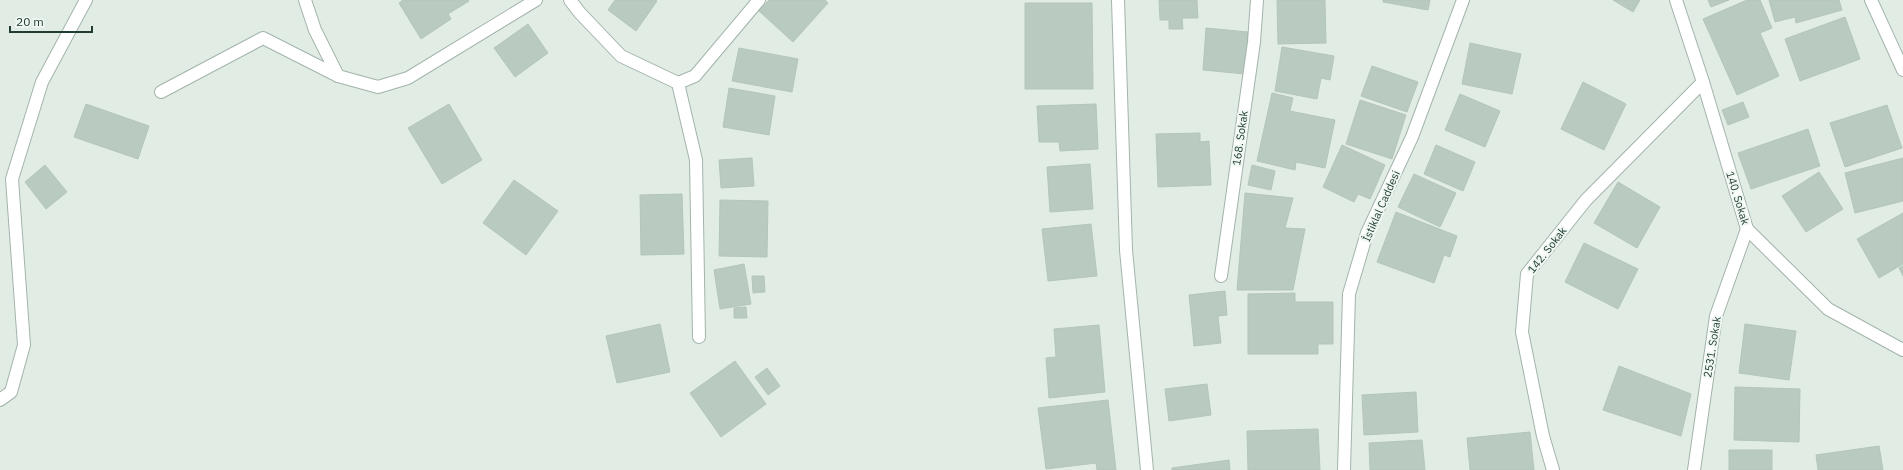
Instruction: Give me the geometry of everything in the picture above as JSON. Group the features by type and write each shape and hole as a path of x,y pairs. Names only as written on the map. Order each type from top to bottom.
{"street":[{"path":"0,400 11,392 24,345 12,179 42,82 86,0"},
{"path":"305,0 315,30 338,76"},
{"path":"161,92 263,38 338,76 378,87 408,78 536,0"},
{"path":"570,0 580,13 621,56 678,83 695,76 759,0"},
{"path":"1118,0 1126,250 1147,470"},
{"name":"168. Sokak","path":"1221,276 1254,42 1257,0"},
{"name":"İstiklal Caddesi","path":"1344,470 1349,294 1367,233 1412,137 1463,0"},
{"name":"140. Sokak","path":"1676,0 1703,82 1747,229 1828,308 1903,350"},
{"path":"1871,0 1903,70"},
{"name":"142. Sokak","path":"1553,470 1543,436 1522,332 1527,274 1586,200 1703,82"},
{"path":"678,83 696,160 699,337"},
{"name":"2531. Sokak","path":"1694,470 1716,316 1747,229"}],"building":[{"path":"403,0 469,1 448,14 451,19 421,39 399,3"},
{"path":"615,0 657,1 636,31 608,10"},
{"path":"769,0 825,0 828,3 793,42 759,11"},
{"path":"1159,0 1197,0 1198,18 1182,18 1183,29 1169,29 1169,20 1160,20"},
{"path":"1277,0 1325,0 1326,43 1278,44"},
{"path":"1383,0 1430,0 1428,10 1383,2"},
{"path":"1613,0 1640,0 1633,12"},
{"path":"1708,0 1729,0 1711,7"},
{"path":"1747,0 1760,0 1772,28 1760,33 1779,76 1737,95 1703,19"},
{"path":"1769,0 1839,0 1842,10 1796,23 1795,17 1775,22"},
{"path":"1025,3 1092,3 1093,89 1025,89"},
{"path":"1845,17 1860,59 1800,81 1785,39"},
{"path":"528,24 548,53 515,77 494,48"},
{"path":"1206,28 1248,32 1245,74 1203,70"},
{"path":"1470,43 1521,54 1512,94 1462,84"},
{"path":"1282,47 1334,56 1330,80 1321,78 1317,99 1275,91"},
{"path":"739,48 798,59 792,92 732,81"},
{"path":"1372,66 1418,82 1407,112 1361,96"},
{"path":"1583,82 1626,104 1604,150 1561,129"},
{"path":"729,88 775,96 769,135 723,127"},
{"path":"1272,93 1293,98 1290,111 1335,120 1325,168 1296,162 1295,170 1257,161"},
{"path":"1460,94 1500,111 1485,147 1445,130"},
{"path":"1360,100 1406,115 1392,159 1346,144"},
{"path":"1743,102 1749,117 1728,125 1722,110"},
{"path":"86,104 149,126 138,159 74,137"},
{"path":"449,104 482,160 442,184 408,128"},
{"path":"1096,104 1098,149 1060,151 1059,142 1039,142 1037,106"},
{"path":"1887,105 1902,148 1845,167 1830,123"},
{"path":"1808,129 1820,166 1751,189 1738,153"},
{"path":"1200,133 1200,142 1209,141 1211,185 1158,187 1156,134"},
{"path":"1342,145 1385,165 1370,199 1358,194 1354,202 1323,187"},
{"path":"1436,145 1475,162 1463,191 1424,174"},
{"path":"752,158 754,186 721,188 719,160"},
{"path":"1903,158 1903,201 1855,213 1845,173"},
{"path":"1090,164 1093,209 1050,212 1047,167"},
{"path":"45,165 67,192 46,209 25,182"},
{"path":"1252,165 1275,171 1271,190 1248,185"},
{"path":"1819,172 1843,209 1806,232 1782,196"},
{"path":"1414,174 1456,193 1440,227 1398,207"},
{"path":"514,180 558,211 526,255 483,223"},
{"path":"1618,182 1660,207 1637,248 1594,223"},
{"path":"1245,193 1293,198 1285,228 1305,229 1293,290 1237,290"},
{"path":"682,194 684,254 641,255 640,195"},
{"path":"720,200 768,201 767,257 719,256"},
{"path":"1396,212 1457,236 1450,257 1444,255 1434,283 1377,262"},
{"path":"1903,213 1903,264 1879,278 1857,239"},
{"path":"1091,224 1097,276 1048,281 1042,229"},
{"path":"1584,243 1638,269 1618,309 1565,282"},
{"path":"744,264 751,304 720,309 714,270"},
{"path":"1903,266 1903,276 1899,268"},
{"path":"752,276 764,276 765,292 753,293"},
{"path":"1225,291 1227,315 1218,316 1221,343 1194,346 1189,295"},
{"path":"1295,293 1295,302 1333,302 1333,344 1318,344 1318,354 1248,354 1248,294"},
{"path":"746,307 747,318 734,318 734,308"},
{"path":"660,324 670,372 617,383 606,336"},
{"path":"1745,324 1796,331 1789,380 1739,373"},
{"path":"1099,325 1105,392 1049,398 1046,358 1056,357 1054,329"},
{"path":"735,361 766,404 721,437 690,393"},
{"path":"1619,366 1691,394 1681,436 1603,410"},
{"path":"767,368 780,386 768,395 755,377"},
{"path":"1207,384 1211,415 1169,421 1165,389"},
{"path":"1735,387 1800,389 1799,442 1734,440"},
{"path":"1416,392 1418,432 1364,435 1362,395"},
{"path":"1108,400 1116,470 1097,470 1096,463 1046,469 1038,408"},
{"path":"1318,429 1320,470 1248,470 1247,431"},
{"path":"1530,432 1534,470 1470,470 1467,438"},
{"path":"1422,440 1425,470 1370,470 1369,443"},
{"path":"1879,446 1883,470 1818,470 1816,455"},
{"path":"1729,450 1772,450 1772,470 1729,470"},
{"path":"1229,460 1230,470 1172,470 1172,468"}]}
